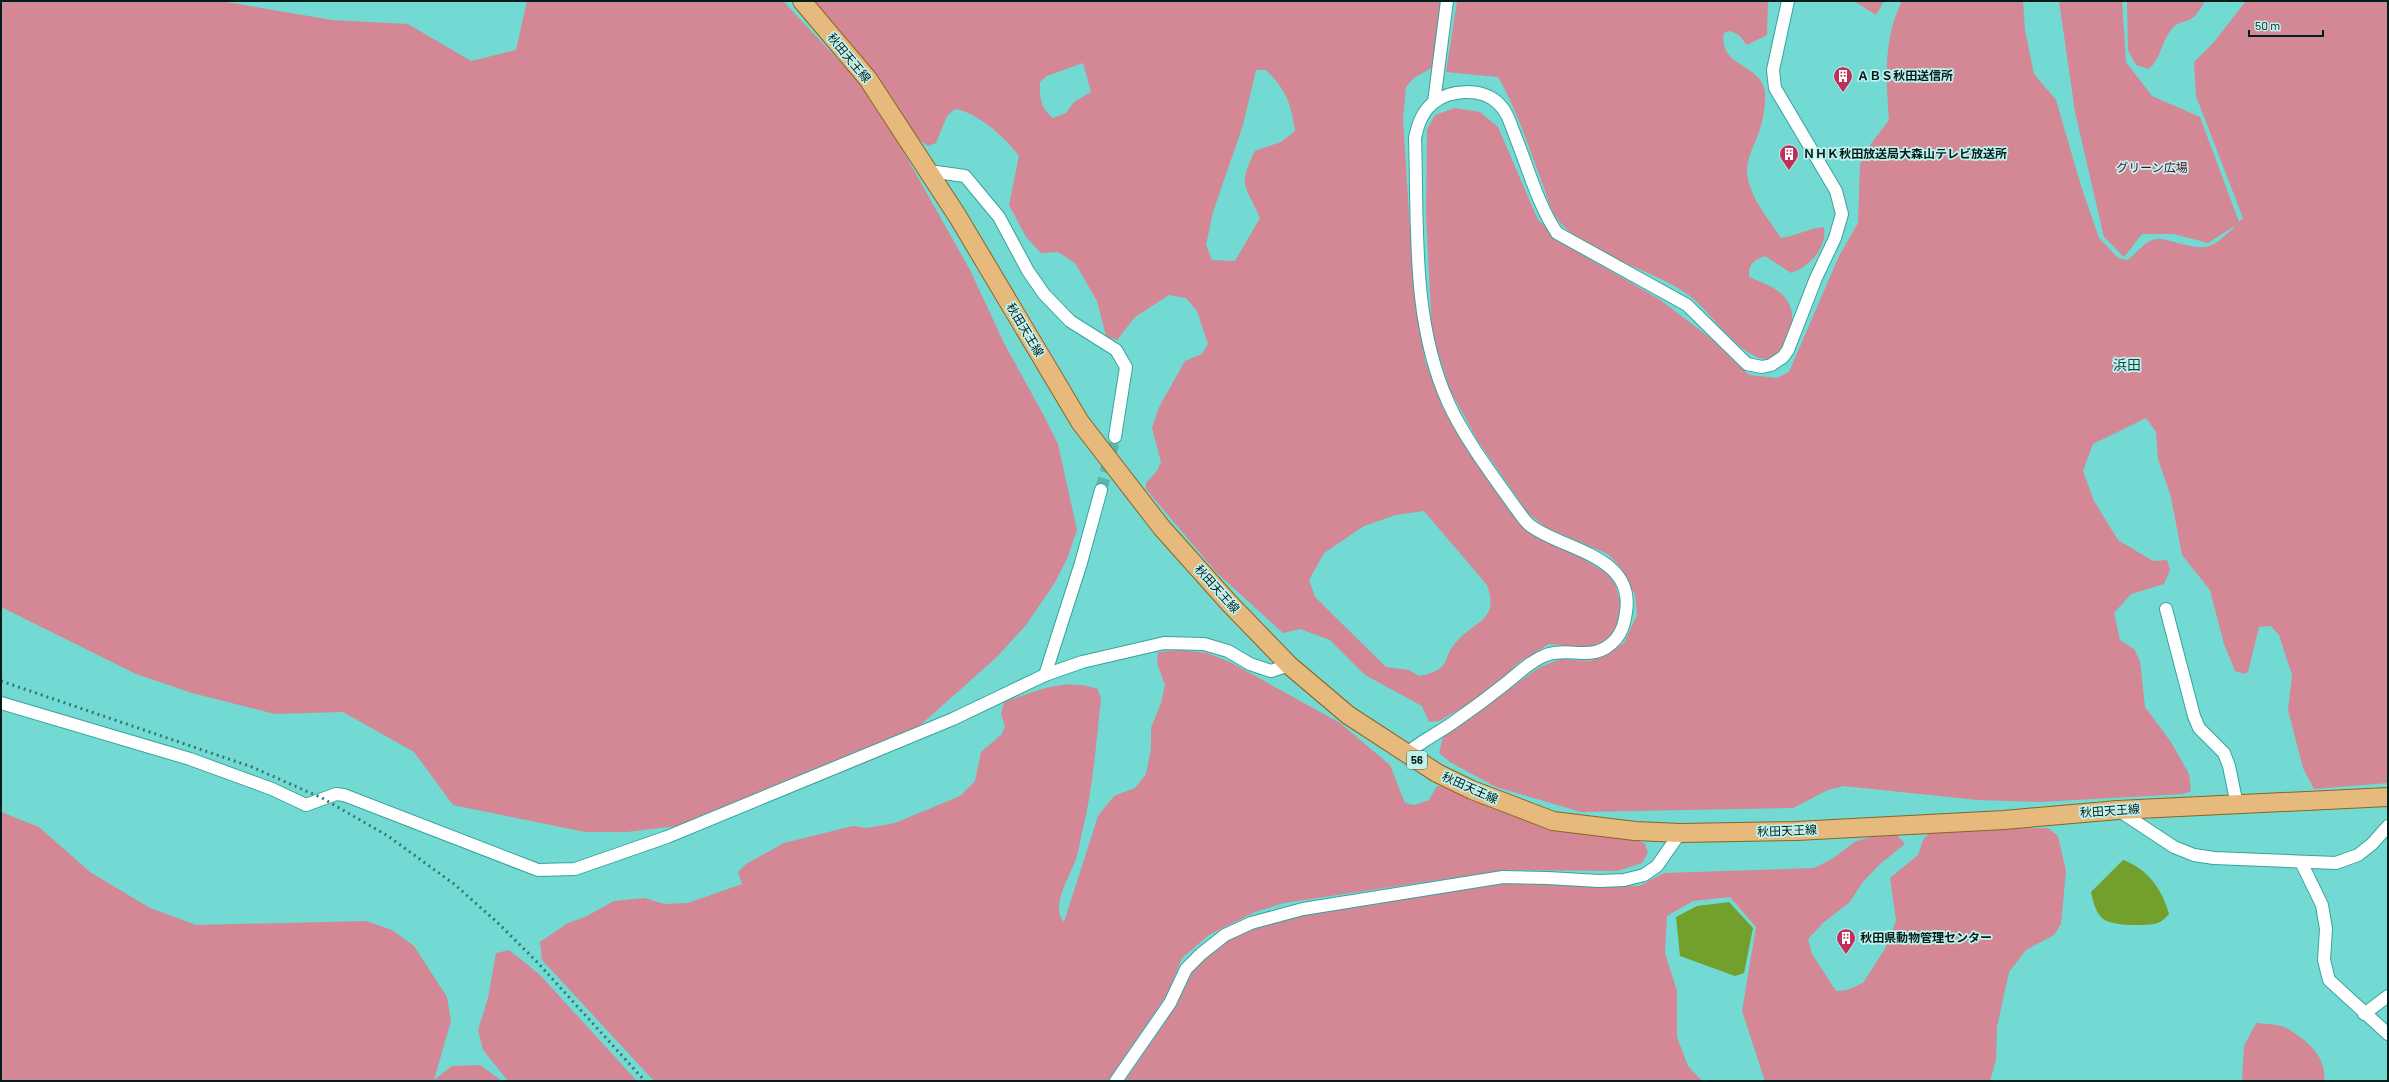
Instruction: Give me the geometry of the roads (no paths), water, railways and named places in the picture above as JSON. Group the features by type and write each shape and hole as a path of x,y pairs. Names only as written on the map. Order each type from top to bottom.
{"main road":[{"name":"秋田天王線","path":"802,1 868,79 929,171 1080,422 1162,528 1230,604 1289,665 1348,715 1437,773 1472,790 1553,821 1635,831 1680,833 1796,831 2004,820 2118,810 2388,797"}],"street":[{"path":"1434,102 1447,1"},
{"path":"1406,754 1419,743 1456,721 1525,667 1545,656 1563,652 1584,654 1604,650 1617,638 1625,622 1627,604 1622,586 1609,567 1580,549 1530,526 1475,448 1448,402 1430,351 1421,298 1415,138 1424,114 1434,102 1455,94 1470,92 1495,101 1507,116 1550,221 1557,233 1687,305 1747,364 1762,367 1771,365 1783,357 1788,350 1816,278 1836,238 1842,214 1836,190 1775,88 1773,70 1788,1"},
{"path":"929,171 965,176 999,217 1028,271 1044,294 1070,321 1116,350 1126,367 1115,437"},
{"path":"1045,675 1081,563 1100,490"},
{"path":"2166,609 2194,716 2199,728 2224,753 2229,766 2237,805"},
{"path":"1,702 190,759 272,789 306,805 336,794 344,795 538,870 556,870 575,869 666,837 953,719 1045,675 1082,662 1164,643 1204,644 1228,651 1250,664 1271,671 1289,665"},
{"path":"2118,810 2174,847 2194,855 2214,858 2336,863 2358,855 2372,844 2388,826"},
{"path":"1116,1081 1170,1003 1186,969 1201,954 1226,935 1251,923 1303,908 1503,877 1548,878 1599,882 1624,880 1644,875 1656,866 1680,833"},
{"path":"2302,862 2322,905 2326,929 2324,960 2329,980 2364,1014 2388,1034"},
{"path":"2364,1014 2388,996"}],"tunnel":[{"path":"1101,490 1115,437"}],"railway":[{"path":"1,681 252,767 322,798 388,836 454,884 498,923 538,963 645,1081"}],"place":[{"name":"ＡＢＳ秋田送信所","path":"1843,93"},
{"name":"ＮＨＫ秋田放送局大森山テレビ放送所","path":"1789,171"},
{"name":"秋田県動物管理センター","path":"1846,955"}],"district":[{"name":"浜田","path":"2127,365"}],"park label":[{"name":"グリーン広場","path":"2152,168"}]}
